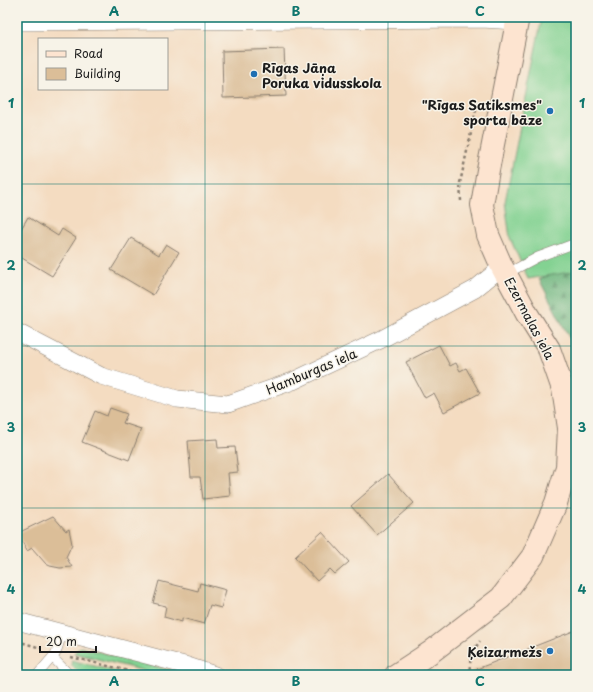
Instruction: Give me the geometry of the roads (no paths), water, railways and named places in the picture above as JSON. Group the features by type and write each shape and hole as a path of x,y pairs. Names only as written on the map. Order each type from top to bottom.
{"street":[{"path":"17,22 518,19"},
{"name":"Ezermalas iela","path":"396,675 431,652 501,598 533,556 556,503 567,467 569,428 563,389 549,348 527,314 504,271 488,235 482,205 518,19"},
{"name":"Hamburgas iela","path":"17,332 100,376 176,399 228,404 293,381 380,340 476,290 504,271"},
{"path":"17,622 188,666 215,675"}],"lane":[{"path":"504,271 576,243"},
{"path":"37,675 55,656 62,634"},
{"path":"55,656 70,675"}],"place":[{"name":"Rīgas Jāņa Poruka vidusskola","path":"254,74"},
{"name":"\"Rīgas Satiksmes\" sporta bāze","path":"550,111"},
{"name":"Ķeizarmežs","path":"550,651"}]}
